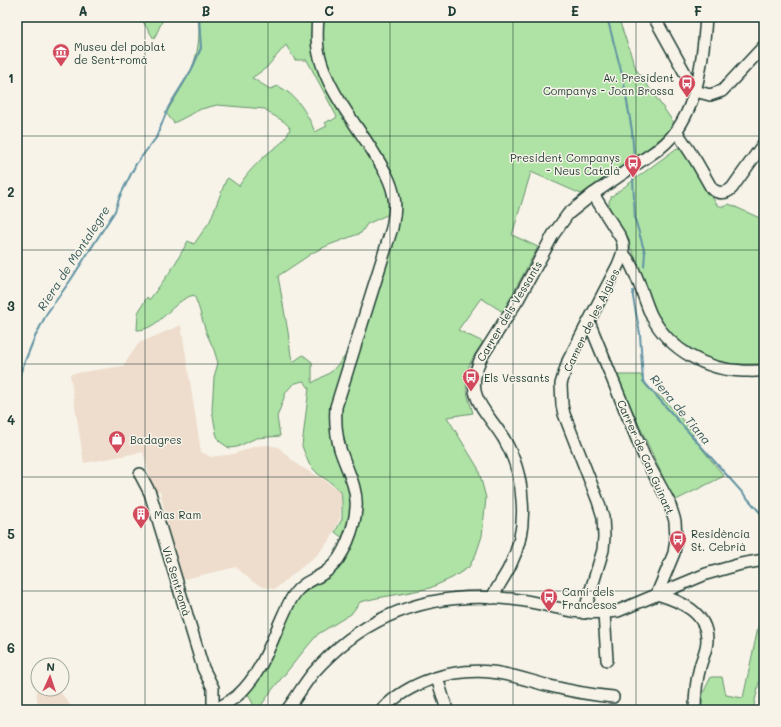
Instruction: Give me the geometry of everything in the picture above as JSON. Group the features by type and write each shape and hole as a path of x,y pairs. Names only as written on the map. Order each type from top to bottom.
{"street":[{"path":"214,710 232,700 252,680 266,655 285,610 296,591 306,583 329,570 335,563 344,548 355,519 357,505 354,489 340,449 335,424 336,407 392,228 394,217 394,197 391,184 385,171 341,102 322,65 317,44 318,17"},
{"path":"654,17 695,91 710,95 722,92 764,46"},
{"name":"Carrer dels Vessants","path":"492,598 510,565 519,541 523,514 521,485 513,458 505,440 476,397 474,384 475,372 481,358 523,292 553,235 568,214 593,194 660,148 677,132 695,91 701,64 706,17"},
{"path":"677,132 712,189 716,192 723,193 728,192 732,188 764,143"},
{"path":"593,194 621,238 624,246 623,253 629,260 652,317 666,336 690,356 707,365 721,369 750,371 764,370"},
{"name":"Carrer de les Aigües","path":"584,613 603,550 603,517 564,414 561,395 564,373 568,361 623,253"},
{"name":"Carrer de Can Guinart","path":"589,322 644,456 669,502 675,521 676,539 674,553 657,594"},
{"name":"Via Sentromà","path":"140,474 150,493 203,668 213,688 214,710"},
{"path":"286,710 313,674 334,652 355,635 380,620 410,607 434,600 461,597 527,601 584,613 604,613 618,611 706,574 741,564 764,560"},
{"path":"657,594 678,601 687,606 696,612 703,622 706,632 706,649 696,682 695,710"},
{"path":"645,600 678,601"},
{"path":"604,613 607,660"},
{"path":"382,710 389,702 412,686 437,678 473,672 490,672 519,677 566,690 613,697"},
{"path":"437,678 447,710"},
{"path":"213,688 232,700"}],"shaded area":[{"path":"181,325 201,452 211,457 234,454 256,446 268,445 278,447 299,466 323,479 340,492 340,518 331,538 318,554 275,589 264,587 253,582 236,567 180,580 160,491 154,493 143,452 84,463 70,374 123,366 139,343"},
{"path":"64,697 74,710 39,710 37,698"}],"green space":[{"path":"140,17 164,17 154,39"},
{"path":"198,17 313,17 311,44 326,86 379,172 385,187 388,198 389,214 367,224 361,233 314,252 278,276 291,356 293,362 303,355 312,362 312,383 331,372 349,352 334,398 352,506 344,539 335,532 342,519 341,492 318,474 309,464 302,446 309,388 304,381 293,384 286,392 277,417 280,436 256,438 237,447 229,448 219,441 216,433 212,410 214,377 218,363 194,295 179,303 153,325 145,329 137,330 138,313 147,297 150,299 172,269 188,241 194,244 210,221 226,180 228,178 239,186 256,164 284,140 290,128 265,109 217,105 201,109 174,123 166,113 192,68 196,57 199,32","holes":["286,45 295,60 307,60 337,117 325,123 327,126 315,132 305,111 291,94 278,86 270,89 252,78 266,68"]},
{"path":"322,17 618,17 636,69 674,123 665,135 648,148 581,194 531,172 512,235 538,247 503,312 481,298 458,330 483,342 471,361 466,376 467,392 473,413 447,417 478,468 486,498 482,536 476,554 469,567 452,578 430,588 360,602 351,614 318,634 272,690 258,710 256,710 247,692 298,596 311,585 329,574 357,524 342,438 340,411 399,211 333,79 323,53"},
{"path":"677,148 684,149 717,205 726,206 729,204 764,220 764,364 748,366 717,362 688,348 675,338 656,312 634,255 609,207 609,201 612,196"},
{"path":"616,375 641,375 648,388 661,397 695,434 691,435 724,476 674,501"},
{"path":"761,614 764,614 764,660 753,710 701,710 703,693 711,677 722,677 726,695 743,698"}],"waterway":[{"name":"Riera de Montalegre","path":"17,381 34,339 47,313 70,281 115,211 120,196 136,164 156,138 169,106 192,69 201,48 199,17"},
{"name":"Riera de Tiana","path":"607,17 623,78 632,131 634,158"},
{"name":"Riera de Tiana","path":"633,179 635,219 645,253 644,266"},
{"name":"Riera de Tiana","path":"633,291 640,334 643,381 764,517"}],"place":[{"name":"Museu del poblat de Sent-romà","path":"61,67"},
{"name":"Av. President Companys - Joan Brossa","path":"687,98"},
{"name":"President Companys - Neus Català","path":"633,178"},
{"name":"Els Vessants","path":"471,392"},
{"name":"Badagres","path":"117,454"},
{"name":"Mas Ram","path":"141,529"},
{"name":"Residència St. Cebrià","path":"678,554"},
{"name":"Camí dels Francesos","path":"549,612"}]}
